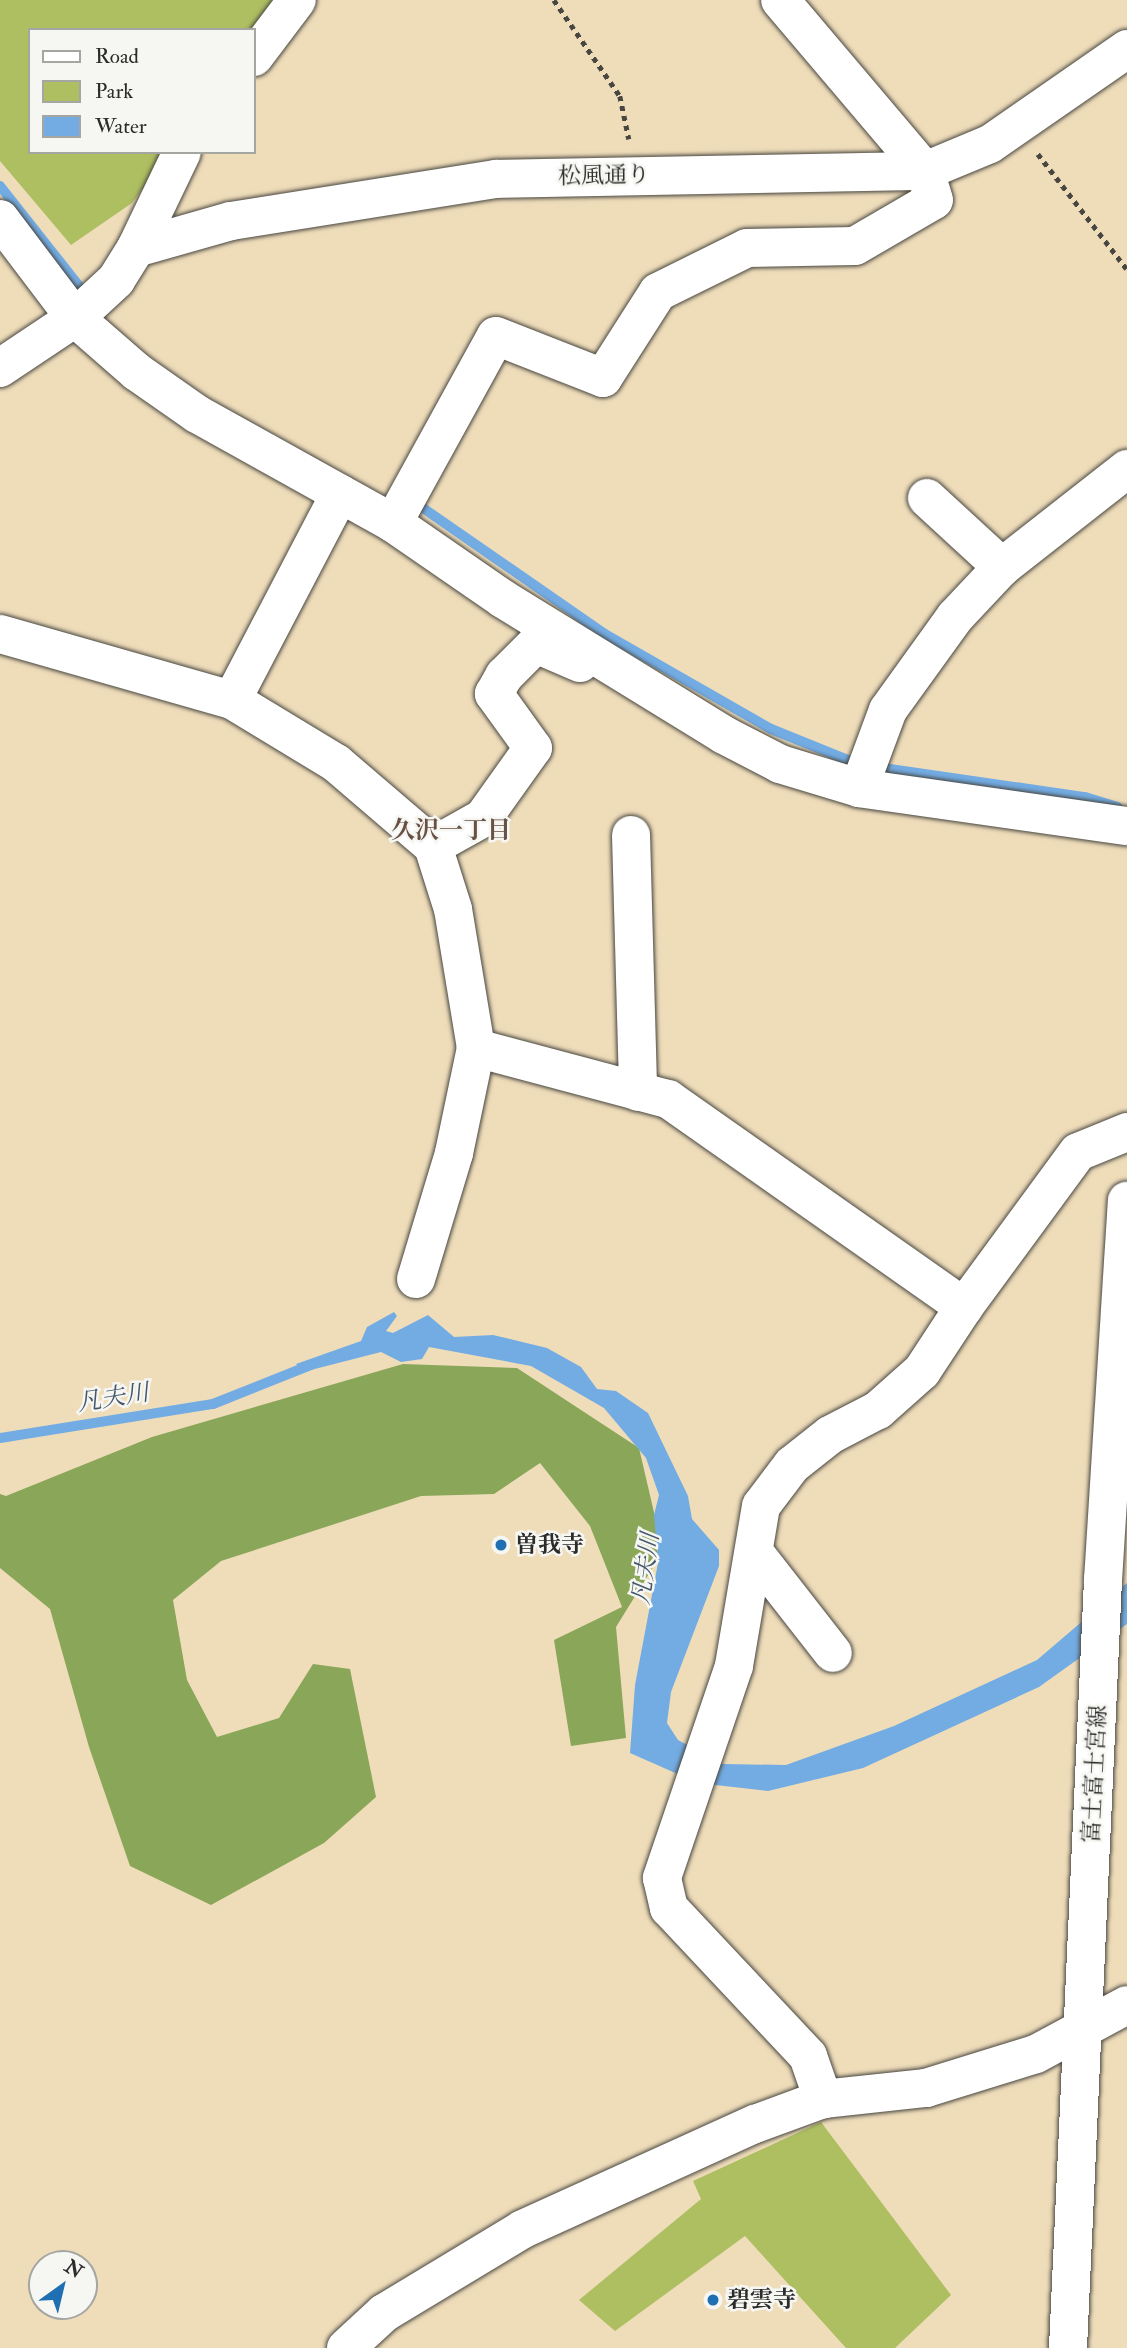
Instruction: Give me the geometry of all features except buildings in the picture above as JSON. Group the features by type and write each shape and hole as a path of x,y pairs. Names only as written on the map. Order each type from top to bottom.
{"street":[{"path":"256,54 297,0"},
{"path":"393,523 496,336 603,378 658,292 747,248 855,246 934,201 925,171 780,0"},
{"name":"松風通り","path":"136,248 231,221 496,179 925,171 989,144 1127,49"},
{"path":"0,368 79,314 116,280 136,248 182,154"},
{"path":"0,219 79,314 137,372 197,414 393,523 503,599 613,665 653,694 780,764 866,766 1127,826"},
{"path":"866,766 888,710 954,617 1002,567 1127,469"},
{"path":"232,700 340,493"},
{"path":"927,498 1002,567"},
{"path":"0,634 232,700 336,763 433,846 453,909 476,1048 454,1153 416,1279"},
{"path":"433,846 483,818 533,748 494,694 528,652 536,644 603,673 613,665"},
{"path":"631,835 638,1092"},
{"path":"476,1048 668,1099 964,1307"},
{"path":"823,2099 808,2056 669,1908 662,1878 719,1717 734,1666 761,1506 792,1465 830,1435 878,1410 922,1370 964,1307 1078,1152 1127,1132"},
{"name":"富士富士宮線","path":"1068,2348 1080,2034 1099,1727 1103,1580 1127,1201"},
{"path":"754,1552 833,1653"},
{"path":"346,2348 384,2313 523,2229 755,2124 823,2099 926,2088 1036,2054 1080,2034 1127,2004"}],"path":[{"path":"554,0 620,96 637,176"},
{"path":"1016,126 1127,269"}],"green space":[{"path":"0,0 286,0 256,28 28,28 28,154 169,154 132,203 71,245 0,161"},
{"path":"403,1364 517,1368 639,1448 663,1551 616,1627 626,1738 571,1746 554,1640 622,1607 590,1526 540,1463 494,1494 421,1496 221,1561 173,1600 187,1680 217,1737 279,1718 313,1664 350,1669 376,1797 324,1843 211,1905 130,1866 89,1747 50,1609 0,1568 0,1494 6,1496 152,1437"},
{"path":"821,2122 951,2295 895,2348 846,2348 745,2236 615,2331 579,2300 701,2199 693,2181"}],"water":[{"path":"394,1312 397,1316 386,1331 393,1333 428,1315 454,1337 493,1335 547,1348 581,1367 597,1389 616,1391 648,1413 688,1496 692,1519 719,1550 719,1566 671,1692 667,1723 678,1740 723,1764 786,1765 894,1726 1037,1660 1127,1583 1127,1624 1039,1687 863,1768 768,1791 698,1783 630,1753 635,1685 658,1563 654,1515 659,1495 646,1458 604,1408 531,1366 429,1347 422,1359 401,1362 381,1352 303,1372 296,1364 361,1341 367,1327"}],"waterway":[{"path":"0,186 86,295"},
{"path":"420,506 605,634 771,729 860,765"},
{"path":"876,767 1085,797 1118,807"},
{"name":"凡夫川","path":"0,1438 213,1404 311,1365"}],"place":[{"name":"曽我寺","path":"501,1545"},
{"name":"碧雲寺","path":"713,2300"}],"district":[{"name":"久沢一丁目","path":"451,831"}]}
